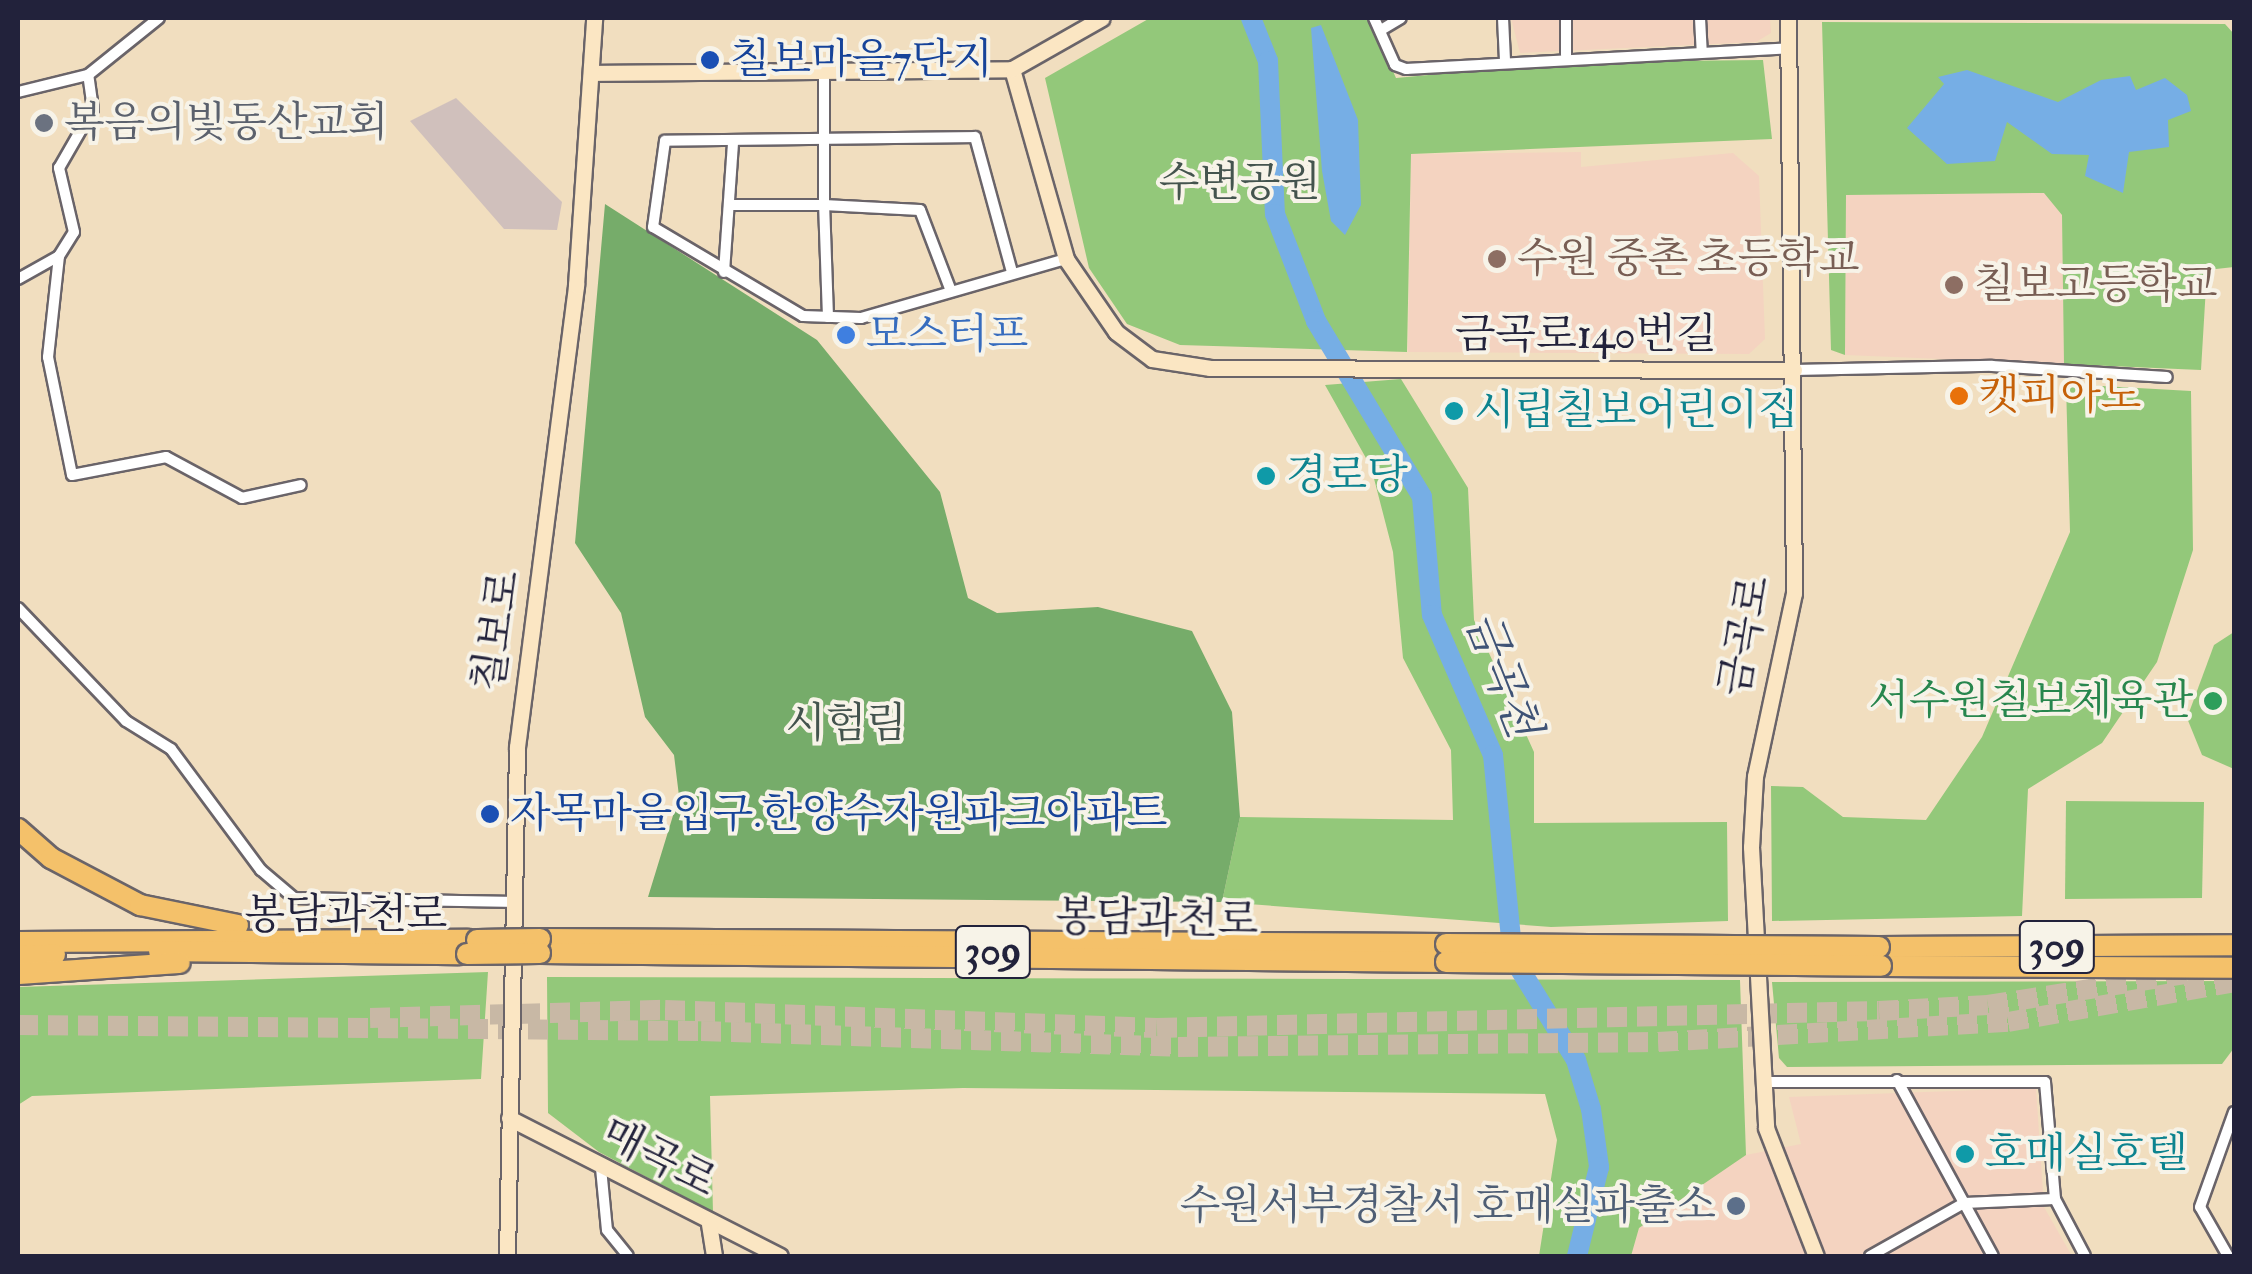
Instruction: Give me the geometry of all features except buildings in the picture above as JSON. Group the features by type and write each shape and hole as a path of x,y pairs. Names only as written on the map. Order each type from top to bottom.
{"highway":[{"path":"18,828 51,858 140,905 288,944"},
{"name":"봉담과천로","path":"18,942 1880,956 2233,968"},
{"path":"18,974 288,944"},
{"name":"봉담과천로","path":"18,956 288,944"},
{"name":"봉담과천로","path":"1880,956 2234,945"}],"main road":[{"name":"칠보로","path":"508,1256 517,746 574,304 594,18"},
{"path":"591,73 1012,68 1102,18"},
{"name":"금곡로","path":"1788,18 1794,593 1751,828 1766,1128 1816,1256"},
{"path":"1012,68 1066,260"},
{"name":"금곡로140번길","path":"1066,260 1116,332 1152,359 1317,368 1794,370"},
{"name":"매곡로","path":"509,1118 709,1224 780,1256"},
{"path":"709,1224 714,1256"}],"street":[{"path":"18,90 88,75 156,18"},
{"path":"18,90 92,68 156,18"},
{"path":"1374,18 1396,66 1406,69 1566,55 1790,48"},
{"path":"1380,30 1401,18"},
{"path":"1502,18 1505,61"},
{"path":"1566,18 1566,55"},
{"path":"1700,18 1702,50"},
{"path":"824,72 828,317"},
{"path":"88,75 94,109 58,168 77,218 59,256 48,357 72,474 166,457 242,498 301,485"},
{"path":"1012,272 975,137 665,141 653,226 803,316 861,318 1012,272 1066,260"},
{"path":"724,272 733,143"},
{"path":"731,206 920,210 951,291"},
{"path":"18,279 59,256"},
{"path":"1794,370 1992,366 2167,377"},
{"path":"18,608 126,721 172,749 261,870 294,898 513,902"},
{"path":"1897,1080 1993,1256"},
{"path":"1764,1082 2045,1082 2055,1199 2085,1256"},
{"path":"2228,1256 2200,1208 2234,1112"},
{"path":"601,1168 606,1230 628,1256"},
{"path":"1870,1256 1964,1203 2055,1199"}],"shaded area":[{"path":"1511,18 1770,18 1771,33 1756,42 1520,53"},
{"path":"456,98 562,202 557,230 504,229 410,121"},
{"path":"1581,152 1581,167 1733,153 1759,176 1765,339 1749,354 1408,352 1411,154"},
{"name":"칠보고등학교","path":"2045,193 2062,215 2064,364 1845,355 1846,195"},
{"path":"2036,1088 2044,1207 2072,1256 1631,1256 1639,1228 1699,1183 1746,1155 1801,1144 1789,1097"}],"green space":[{"name":"수변공원","path":"1150,18 1369,18 1396,78 1568,62 1763,60 1772,139 1411,154 1407,352 1180,345 1127,324 1089,268 1045,78"},
{"path":"1822,22 2225,24 2234,34 2234,267 2207,270 2201,370 2064,364 2062,215 2044,193 1846,195 1845,355 1831,350"},
{"name":"시험림","path":"605,204 817,340 940,492 968,598 997,613 1098,607 1192,631 1232,712 1240,817 1222,902 648,897 679,796 674,755 645,717 621,613 575,543"},
{"path":"1401,379 1468,488 1474,620 1534,752 1534,823 1727,822 1728,921 1551,927 1222,902 1240,817 1453,820 1451,750 1403,658 1393,552 1371,467 1325,385"},
{"path":"2066,384 2191,391 2193,550 2157,662 2102,743 2028,789 2022,916 1772,921 1771,786 1803,787 1843,817 1926,820 1982,737 2070,532"},
{"name":"서수원칠보체육관","path":"2234,632 2234,769 2202,755 2187,718 2214,645"},
{"path":"2066,801 2204,802 2202,898 2065,899"},
{"path":"488,972 481,1079 32,1096 18,1105 18,987"},
{"path":"547,977 1740,980 1746,1155 1639,1228 1631,1256 1539,1256 1557,1140 1545,1094 963,1088 710,1096 713,1212 599,1152 548,1113"},
{"path":"2234,981 2234,1048 2222,1064 1787,1067 1779,1058 1772,982"}],"water":[{"path":"1321,25 1358,120 1361,205 1345,235 1331,221 1322,171 1311,28"},
{"path":"1967,70 2058,102 2101,80 2130,76 2136,90 2165,78 2187,95 2191,111 2168,120 2169,147 2129,152 2123,193 2085,176 2089,155 2052,154 2007,122 1995,161 1947,164 1907,128 1944,84 1938,77"}],"waterway":[{"name":"금곡천","path":"1251,18 1268,61 1275,214 1316,321 1422,497 1432,615 1493,755 1513,958 1576,1060 1591,1109 1599,1167 1577,1256"}],"tunnel":[{"path":"370,1018 665,1010 1157,1028 1879,1011 1988,1005 2193,973"},
{"path":"18,1025 701,1031 1178,1047 1658,1042 2008,1022 2234,982"}],"place":[{"name":"칠보마을7단지","path":"710,60"},
{"name":"복음의빛동산교회","path":"44,123"},
{"name":"수원 중촌 초등학교","path":"1497,259"},
{"name":"칠보고등학교","path":"1954,285"},
{"name":"모스터프","path":"846,335"},
{"name":"캣피아노","path":"1959,396"},
{"name":"시립칠보어린이집","path":"1454,411"},
{"name":"경로당","path":"1266,476"},
{"name":"서수원칠보체육관","path":"2213,701"},
{"name":"자목마을입구.한양수자원파크아파트","path":"490,814"},
{"name":"호매실호텔","path":"1965,1154"},
{"name":"수원서부경찰서 호매실파출소","path":"1736,1206"}]}
